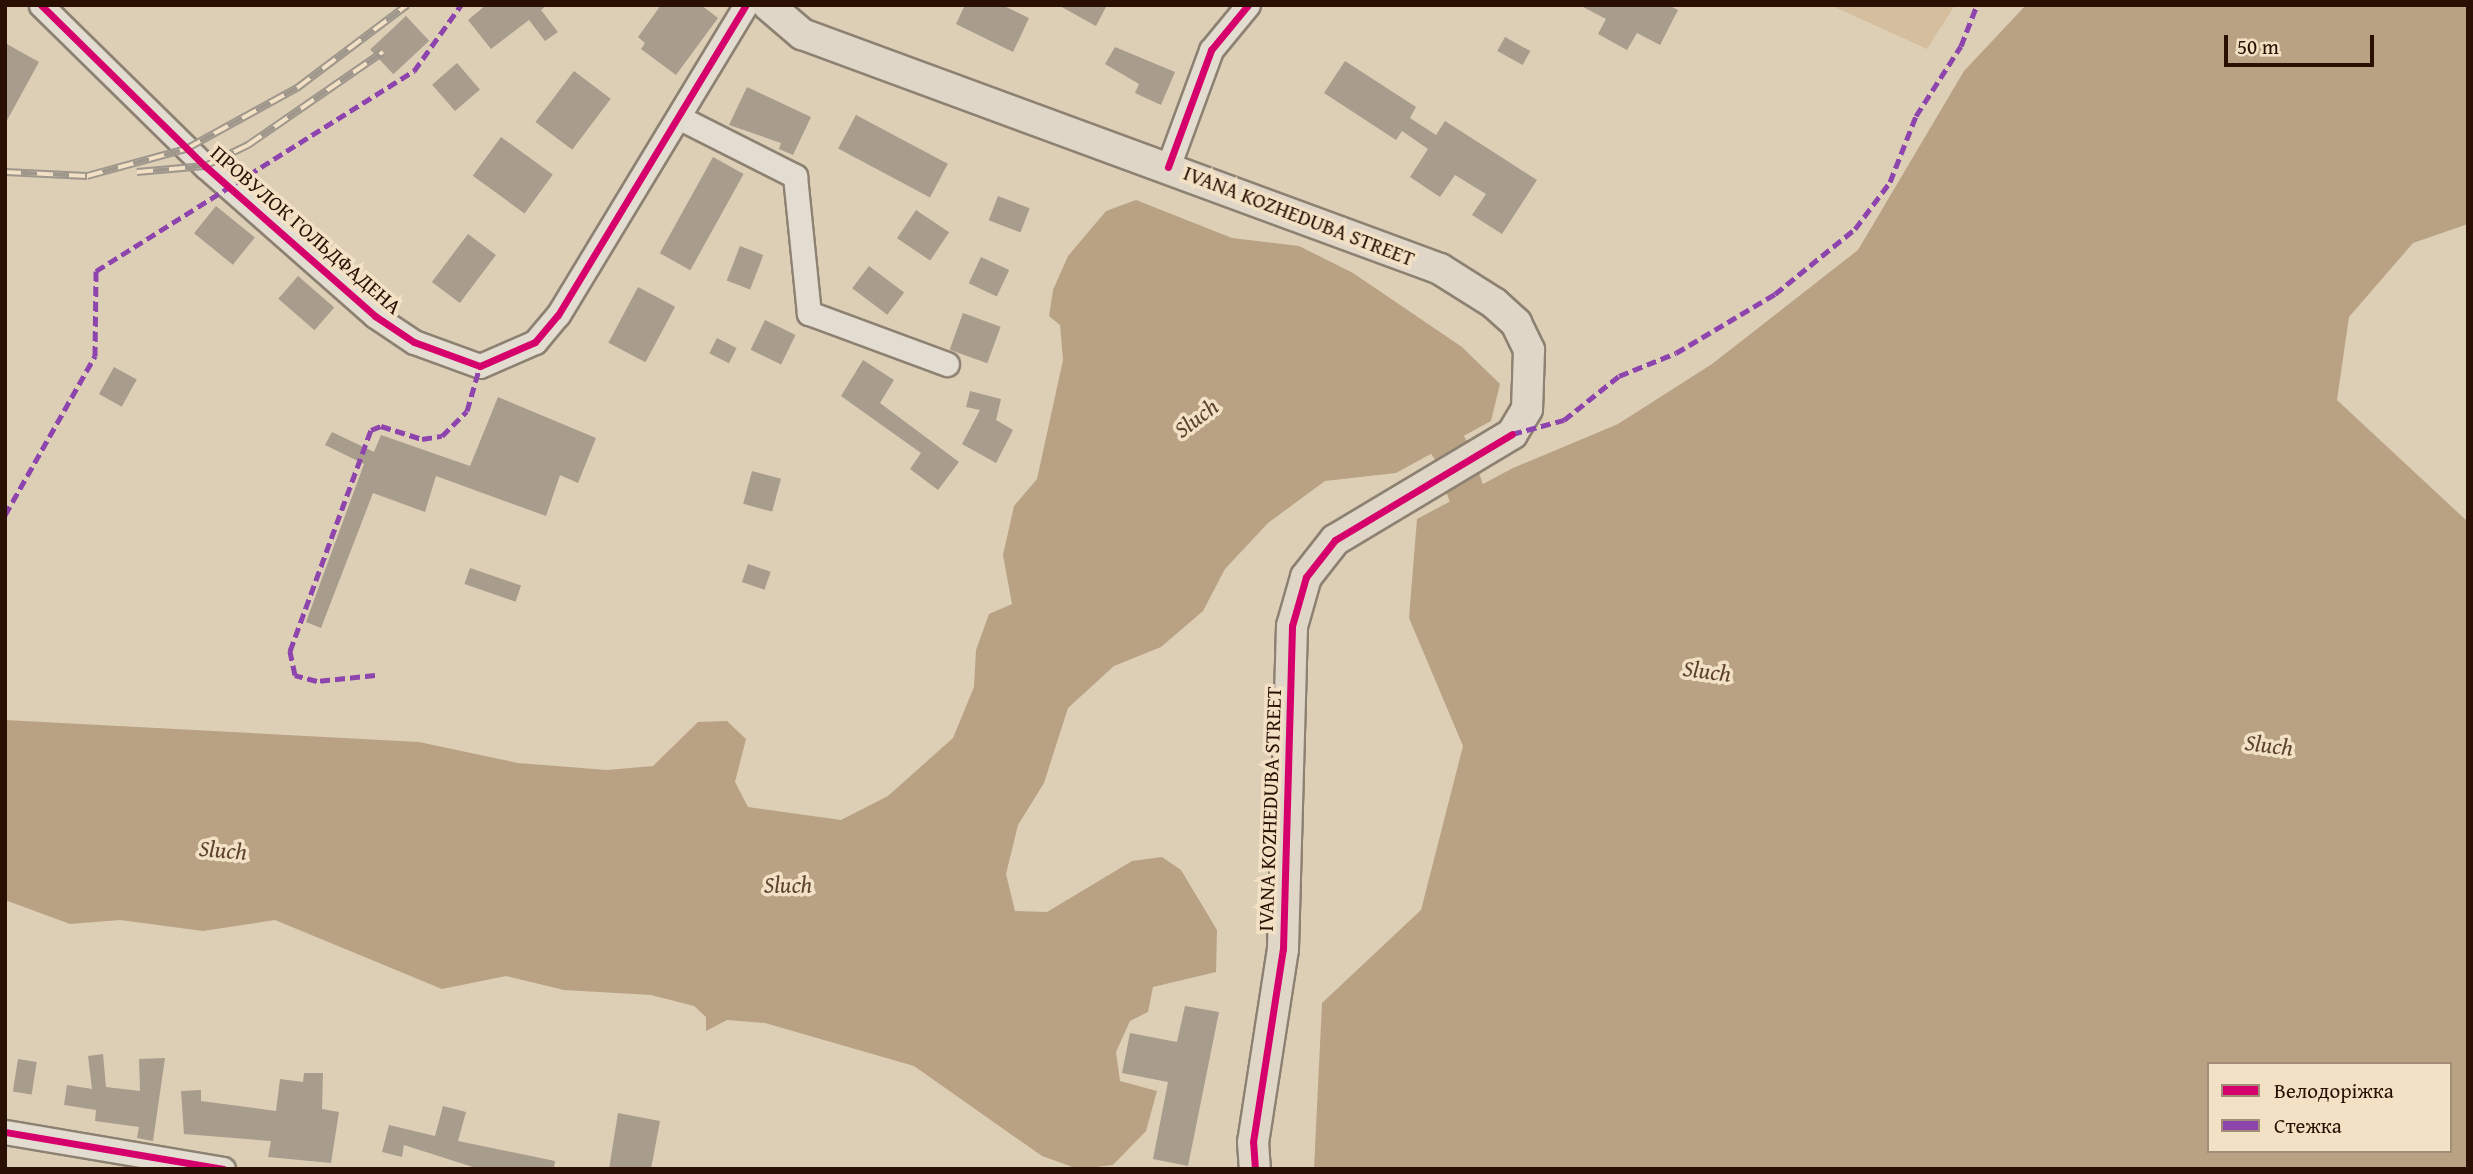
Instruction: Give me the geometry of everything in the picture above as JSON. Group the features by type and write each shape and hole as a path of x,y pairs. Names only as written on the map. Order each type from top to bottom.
{"main road":[{"name":"IVANA KOZHEDUBA STREET","path":"768,5 802,34 1440,269 1494,303 1516,323 1531,360 1527,409 1512,434 1403,496 1335,540 1306,577 1292,626 1283,949 1253,1142 1255,1169"}],"street":[{"name":"ПРОВУЛОК ГОЛЬДФАДЕНА","path":"41,5 195,158 375,316 414,342 480,366 535,342 558,315 682,119 746,5"},
{"path":"1168,167 1211,50 1248,5"},
{"path":"682,119 795,176 809,313 947,364"},
{"path":"5,1132 223,1169"}],"shaded area":[{"path":"1830,5 1955,5 1927,49"}],"water":[{"path":"2026,5 2468,5 2468,224 2413,243 2349,317 2337,400 2468,522 2468,1169 1314,1169 1322,1003 1421,910 1463,746 1409,618 1417,519 1513,468 1618,424 1712,364 1858,250 1964,71"},
{"path":"1136,200 1232,238 1299,246 1353,273 1462,347 1500,384 1491,421 1396,473 1325,481 1268,523 1225,569 1203,611 1161,647 1114,666 1068,708 1044,783 1018,825 1006,874 1015,911 1047,912 1132,861 1162,857 1181,870 1217,930 1216,972 1153,987 1148,1012 1130,1021 1116,1052 1120,1081 1157,1091 1146,1131 1113,1165 1078,1169 1042,1156 914,1066 765,1023 727,1020 706,1031 706,1017 694,1006 651,995 564,990 506,976 442,989 275,920 203,931 120,920 70,924 5,900 5,720 419,742 518,763 607,770 653,766 698,722 727,721 746,739 735,782 748,807 841,820 888,796 953,738 974,687 976,650 989,614 1012,604 1003,555 1014,506 1037,479 1063,360 1060,325 1049,316 1053,290 1068,256 1106,211"}],"building":[{"path":"486,5 547,5 541,10 558,32 545,41 529,20 491,49 468,20"},
{"path":"661,5 701,5 718,18 676,75 641,49 645,43 638,37"},
{"path":"965,5 1002,5 1029,18 1013,52 956,24"},
{"path":"1058,5 1107,5 1096,26"},
{"path":"1579,5 1668,5 1678,10 1660,45 1637,33 1627,50 1598,34 1606,19"},
{"path":"406,16 429,41 393,74 370,49"},
{"path":"1505,37 1530,51 1523,65 1497,51"},
{"path":"5,43 39,62 5,124"},
{"path":"1115,47 1175,72 1161,105 1135,93 1139,84 1105,64"},
{"path":"1345,61 1416,107 1410,118 1436,135 1445,121 1537,180 1502,234 1472,215 1486,194 1455,175 1440,197 1410,177 1428,149 1402,131 1396,140 1324,93"},
{"path":"457,63 480,89 455,111 432,85"},
{"path":"574,71 611,99 572,150 535,122"},
{"path":"747,87 811,117 793,155 779,149 781,143 729,125"},
{"path":"856,115 948,164 930,197 838,149"},
{"path":"501,137 553,175 525,213 473,176"},
{"path":"713,157 744,174 690,270 660,253"},
{"path":"998,196 1030,208 1020,232 989,220"},
{"path":"216,206 255,237 233,265 194,233"},
{"path":"916,210 949,232 930,261 897,238"},
{"path":"468,234 496,255 460,303 432,282"},
{"path":"740,246 763,255 750,290 727,281"},
{"path":"981,257 1009,270 997,296 969,283"},
{"path":"869,266 904,292 887,315 852,288"},
{"path":"298,276 334,307 315,330 278,299"},
{"path":"638,287 675,307 646,362 608,343"},
{"path":"963,313 1001,327 987,363 950,350"},
{"path":"765,320 796,335 781,365 751,350"},
{"path":"717,338 737,348 729,363 709,353"},
{"path":"863,360 894,380 880,403 959,462 938,490 910,469 921,453 841,396"},
{"path":"114,367 137,380 122,407 99,394"},
{"path":"970,391 1001,399 996,420 1013,430 996,463 962,444 980,410 966,407"},
{"path":"498,397 596,438 578,483 560,475 546,516 436,476 425,512 373,493 321,628 306,622 364,464 325,445 332,432 374,452 381,435 470,466"},
{"path":"752,471 781,479 772,512 743,504"},
{"path":"748,564 771,572 765,590 742,582"},
{"path":"470,568 521,586 516,602 464,584"},
{"path":"1185,1006 1219,1012 1188,1166 1153,1159 1168,1082 1122,1073 1130,1033 1177,1042"},
{"path":"103,1054 106,1087 140,1091 139,1059 165,1058 153,1141 137,1138 139,1127 95,1121 96,1110 64,1105 67,1085 92,1089 88,1056"},
{"path":"18,1059 37,1062 32,1095 13,1092"},
{"path":"304,1073 323,1073 322,1109 339,1112 331,1163 268,1157 271,1141 184,1134 181,1091 201,1090 201,1101 276,1111 280,1079 303,1082"},
{"path":"443,1106 466,1112 458,1141 555,1161 554,1169 479,1169 404,1145 402,1157 382,1152 389,1125 435,1136"},
{"path":"618,1113 660,1121 651,1169 609,1169"}],"waterway":[{"name":"Sluch","path":"1420,403 1452,452 1482,540"}],"railway":[{"path":"5,172 87,176 186,149 297,88 407,5"},
{"path":"137,172 205,166 248,145 383,52"}],"marked path":[{"path":"5,515 95,356 96,271 414,71 461,5"},
{"path":"1512,434 1564,420 1619,376 1676,353 1775,294 1855,229 1890,182 1916,116 1961,46 1977,5"},
{"path":"375,675 317,681 295,675 290,651 371,430 381,426 422,439 442,436 467,411 480,366"}],"cycle path":[{"path":"41,5 205,166 375,316 414,342 480,366 535,342 558,315 746,5"},
{"path":"1168,167 1211,50 1248,5"},
{"path":"1255,1169 1253,1142 1283,949 1292,626 1306,577 1335,540 1512,434"},
{"path":"5,1132 223,1169"}]}
